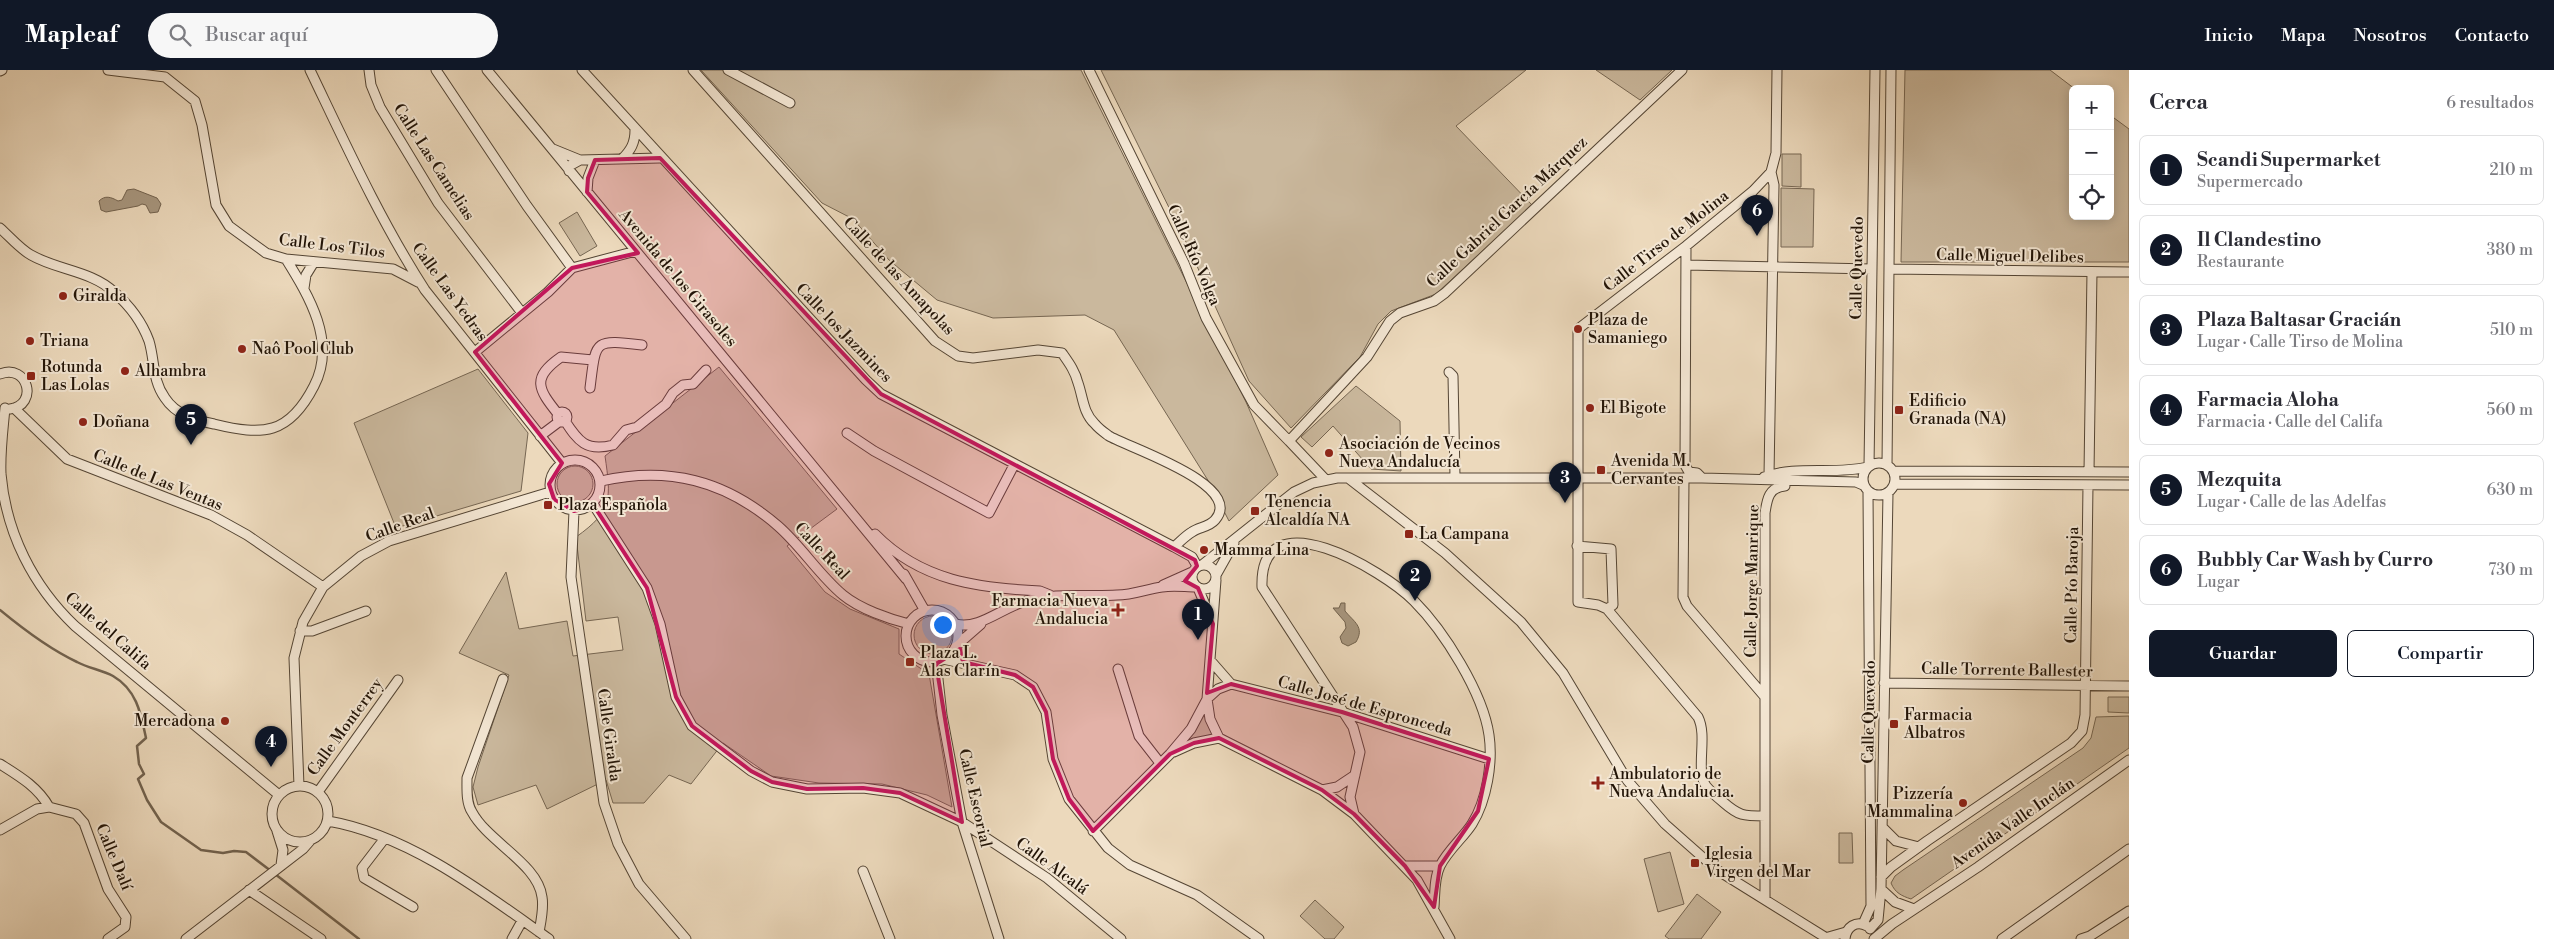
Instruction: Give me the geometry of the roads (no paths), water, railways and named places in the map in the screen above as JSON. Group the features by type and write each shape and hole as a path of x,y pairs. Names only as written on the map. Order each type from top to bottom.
{"street":[{"name":"Calle Los Tilos","path":"108,70 165,77 195,101 202,125 216,205 229,226 266,253 286,260 393,269 423,286"},
{"name":"Calle Las Yedras","path":"310,70 384,223 423,286 562,463"},
{"name":"Calle Las Camelias","path":"369,70 371,85 380,108 438,203 522,312"},
{"path":"436,70 527,206 572,268"},
{"name":"Avenida de los Girasoles","path":"487,70 906,579"},
{"name":"Calle los Jazmines","path":"582,70 660,158 876,390 1014,465 1174,547 1192,557 1197,568"},
{"name":"Calle de las Amapolas","path":"693,70 935,341 958,356 974,358 1038,350 1062,353 1072,368 1083,404 1094,424 1109,436 1193,475 1209,488 1216,498 1219,509 1216,519 1210,525 1191,532 1174,547"},
{"path":"728,70 790,103"},
{"name":"Calle Río Volga","path":"1089,70 1184,263 1210,326 1254,405 1289,441"},
{"name":"Calle Gabriel García Márquez","path":"1289,441 1367,357 1390,321 1400,313 1434,301 1445,293 1682,70"},
{"name":"Calle Quevedo","path":"1868,466 1875,70"},
{"name":"Calle Quevedo","path":"1890,468 1891,70"},
{"path":"1769,475 1774,185 1771,172 1776,154 1778,72"},
{"path":"622,158 629,152 635,140 636,130"},
{"path":"550,148 593,164 622,158 660,158"},
{"path":"580,160 571,165 571,173 583,174 593,164"},
{"path":"587,192 593,164"},
{"name":"Calle Tirso de Molina","path":"1607,609 1598,605 1578,602 1578,329 1754,191 1771,172"},
{"path":"0,228 30,255 90,278 112,290 140,323 149,341 154,376 167,401 192,419 239,430 266,430 293,417 304,406 317,380 321,333 312,304 286,260"},
{"path":"1686,246 1685,465 1689,472 1697,473 1702,478"},
{"path":"393,269 398,261 398,247"},
{"path":"475,352 572,268 636,251"},
{"path":"304,288 306,274 314,262"},
{"path":"1686,265 1872,269"},
{"name":"Calle Miguel Delibes","path":"1890,269 2129,272"},
{"path":"2089,471 2092,272"},
{"path":"590,388 593,360 597,348 601,344 610,341 642,345"},
{"path":"593,360 561,357 547,366 541,375 540,388 543,396 579,441 588,446 613,445 626,430 637,427 666,404 673,393 682,386 693,384 706,370"},
{"path":"0,374 14,372 22,377 27,385 25,399 6,408"},
{"path":"1449,372 1453,376 1455,477"},
{"name":"Calle de Las Ventas","path":"6,408 67,459 211,515 247,535 323,586"},
{"name":"Calle del Califa","path":"6,408 1,473 6,506 18,544 31,572 44,592 56,607 76,626 280,795"},
{"path":"540,436 561,419"},
{"path":"847,433 874,450 989,513 1014,465"},
{"path":"1289,441 1326,480"},
{"path":"571,460 581,460 590,464 597,472 601,482 600,490 593,504 581,510 574,511 559,505 550,492 551,476 562,463 571,460"},
{"path":"1758,479 1769,475 1844,471 1881,463 1890,468 2129,472"},
{"path":"1866,488 1862,476 1868,466"},
{"path":"1890,468 1895,484"},
{"name":"Calle Real","path":"601,482 642,474 671,475 720,488 749,504 778,526 844,596 888,618 909,624"},
{"path":"1160,587 1197,568 1236,540 1294,492 1326,480 1455,477 1758,479 1783,482 1856,482 1878,496 1888,493 1895,484"},
{"path":"1348,478 1445,553 1521,622 1563,673 1627,780 1665,824 1717,870 1826,938"},
{"name":"Calle Jorge Manrique","path":"1684,479 1683,597 1687,606 1765,697"},
{"name":"Calle Jorge Manrique","path":"1765,899 1765,513 1767,500 1776,487 1802,487 1824,482"},
{"path":"1895,484 2129,485"},
{"name":"Calle Pío Baroja","path":"1881,877 1891,867 1919,847 2071,743 2082,731 2085,715 2088,485"},
{"name":"Calle Quevedo","path":"1866,488 1870,932"},
{"name":"Calle Real","path":"299,786 294,658 300,631 323,586 361,556 389,541 550,492"},
{"name":"Calle Quevedo","path":"1870,932 1878,920 1881,889 1888,493"},
{"name":"Calle Alcalá","path":"593,504 648,588 660,624 676,697 692,726 750,771 772,782 807,789 863,788 900,794 962,822 1048,878 1121,939"},
{"name":"Avenida de los Girasoles","path":"847,506 892,549 926,570 970,585 1040,591 1051,595"},
{"name":"Calle Giralda","path":"574,511 571,577 604,803 618,844 639,884 686,939"},
{"path":"956,624 970,626 982,622 1011,606 1051,595 1131,594 1160,587 1180,585 1209,588 1236,540"},
{"path":"1354,814 1350,796 1360,752 1358,739 1353,727 1262,587 1261,577 1268,558 1273,551 1286,544 1300,543 1328,547 1367,566 1412,599 1431,619 1448,644 1476,694 1487,723 1489,759 1478,811 1472,824 1440,866 1434,907"},
{"path":"1577,546 1611,549 1612,605 1607,609 1698,717 1703,734 1703,776 1705,784 1738,815 1765,816"},
{"name":"Avenida de los Girasoles","path":"892,549 924,611"},
{"path":"1197,568 1212,568 1216,578 1207,699 1210,719 1219,738"},
{"path":"1197,568 1192,580 1213,624"},
{"path":"300,631 312,631 366,611"},
{"path":"964,662 956,645 958,631 956,624 946,614 939,611 924,611 909,624 907,632 909,647 920,659 964,662 1015,675 1033,687 1046,712 1053,759 1069,799 1108,848 1130,865 1197,895 1259,939"},
{"path":"939,660 982,622"},
{"name":"Calle Escorial","path":"939,660 942,715 962,822 999,939"},
{"path":"1093,831 1170,754 1191,729 1207,699 1218,689 1231,684 1210,660"},
{"path":"1118,669 1139,736 1160,763"},
{"path":"503,679 467,778 467,795 471,812 485,831 536,880 542,896 539,932"},
{"name":"Calle Monterrey","path":"318,792 398,680"},
{"name":"Calle Torrente Ballester","path":"1884,683 2129,686"},
{"name":"Calle José de Espronceda","path":"1231,684 1342,712 1489,759"},
{"path":"1170,754 1194,742 1219,738 1322,790 1354,814 1405,866 1417,880 1434,907 1450,939"},
{"name":"Avenida Valle Inclán","path":"1826,938 1846,935 1853,925 1870,932 1892,924 2129,760"},
{"path":"0,764 22,777 42,794 49,808 37,809 0,830"},
{"path":"1322,790 1337,786 1355,775"},
{"path":"186,939 303,849 321,833 328,821 327,805 318,792 309,787 288,788 280,795 272,812 283,850 281,865"},
{"name":"Calle Dalí","path":"49,808 76,814 84,823 108,889 126,917 125,927 108,939"},
{"path":"328,821 350,824 432,860 549,939"},
{"path":"1882,827 1896,841 1919,847"},
{"path":"277,831 296,842 310,841"},
{"path":"385,838 362,868 364,878 413,907"},
{"path":"2002,939 2129,849"},
{"path":"1405,866 1440,866"},
{"path":"864,871 890,939"},
{"path":"1881,889 1895,902 1914,909"},
{"path":"249,890 321,939"},
{"path":"2080,939 2090,936 2129,910"},
{"path":"512,939 522,921"}],"waterway":[{"path":"0,610 46,645 81,664 113,676 128,688 137,703 146,738 137,746 139,764 144,774 138,779 147,800 161,822 201,850 223,853 234,851 246,852 271,871"},
{"path":"275,874 359,939"}],"place":[{"name":"Bubbly Car Wash by Curro","path":"1757,236"},
{"name":"Giralda","path":"63,296"},
{"name":"Plaza de Samaniego","path":"1578,329"},
{"name":"Triana","path":"30,341"},
{"name":"Naô Pool Club","path":"242,349"},
{"name":"Alhambra","path":"125,371"},
{"name":"Rotunda Las Lolas","path":"31,376"},
{"name":"El Bigote","path":"1590,408"},
{"name":"Edificio Granada (NA)","path":"1899,410"},
{"name":"Doñana","path":"83,422"},
{"name":"Mezquita","path":"191,445"},
{"name":"Asociación de Vecinos Nueva Andalucía","path":"1329,453"},
{"name":"Avenida M. Cervantes","path":"1601,470"},
{"name":"Plaza Baltasar Gracián","path":"1565,503"},
{"name":"Plaza Española","path":"548,505"},
{"name":"Tenencia Alcaldía NA","path":"1255,511"},
{"name":"La Campana","path":"1409,534"},
{"name":"Mamma Lina","path":"1204,550"},
{"name":"Il Clandestino","path":"1415,601"},
{"name":"Farmacia Nueva Andalucia","path":"1118,610"},
{"name":"Scandi Supermarket","path":"1198,640"},
{"name":"Plaza L. Alas Clarín","path":"910,662"},
{"name":"Mercadona","path":"225,721"},
{"name":"Farmacia Albatros","path":"1894,724"},
{"name":"Farmacia Aloha","path":"271,767"},
{"name":"Ambulatorio de Nueva Andalucia.","path":"1598,783"},
{"name":"Pizzería Mammalina","path":"1963,803"},
{"name":"Iglesia Virgen del Mar","path":"1695,863"}]}
